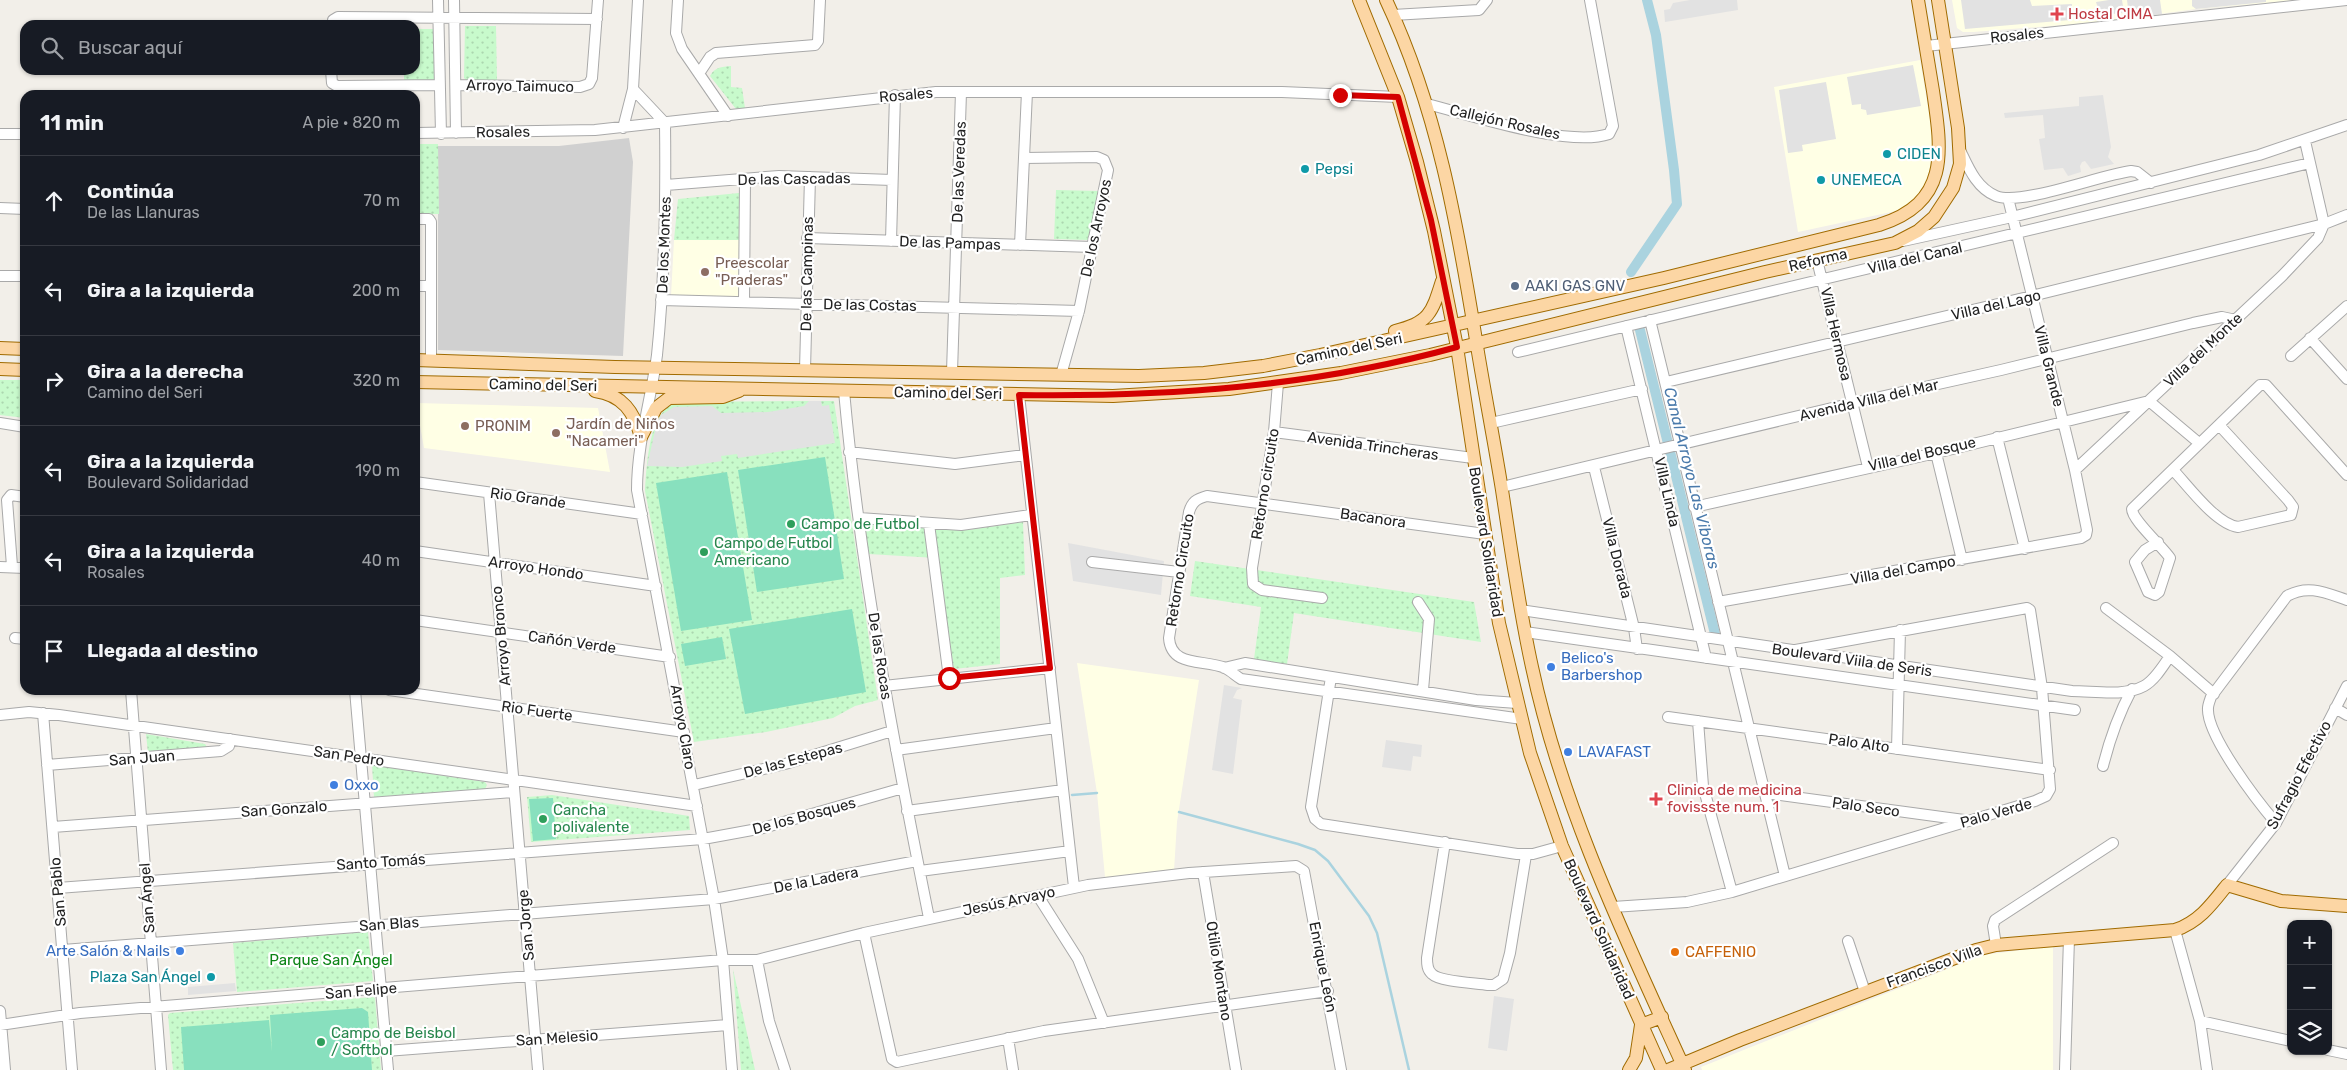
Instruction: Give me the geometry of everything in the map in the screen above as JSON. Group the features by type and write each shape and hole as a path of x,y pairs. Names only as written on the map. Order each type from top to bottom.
{"main road":[{"name":"Boulevard Solidaridad","path":"1358,0 1398,97 1417,162 1457,347 1497,614 1517,703 1541,786 1562,846 1662,1070"},
{"name":"Boulevard Solidaridad","path":"1386,0 1427,104 1454,212 1525,632 1552,746 1575,812 1613,908 1684,1066"},
{"name":"Reforma","path":"1473,322 1760,255 1892,221 1912,211 1925,198 1936,174 1940,148 1918,0"},
{"name":"Reforma","path":"1476,343 1765,272 1895,243 1929,222 1947,200 1958,173 1960,152 1938,0"},
{"path":"1760,255 1765,272"},
{"path":"1320,355 1353,340 1421,323 1430,314 1443,279"},
{"name":"Camino del Seri","path":"420,360 654,368 1139,376 1263,366 1473,322"},
{"name":"Camino del Seri","path":"420,382 1112,396 1229,389 1278,383 1378,366 1476,343"},
{"path":"0,348 20,349"},
{"path":"0,369 20,370"},
{"path":"554,386 601,392 618,398 634,415 641,437"},
{"path":"641,437 656,408 669,398 723,397 743,389"},
{"path":"2227,885 2281,901 2347,906"},
{"name":"Francisco Villa","path":"1668,1070 1684,1066 1960,955 1996,945 2175,930 2188,926 2202,916 2227,885"},
{"path":"1629,1070 1636,1058 1641,1025 1662,1017"}],"street":[{"path":"438,0 441,134"},
{"path":"454,0 456,133"},
{"name":"Arroyo Taimuco","path":"456,85 585,86 592,78 598,0"},
{"path":"623,128 633,89 638,0"},
{"path":"678,0 676,33 682,49 700,72 709,90 728,116"},
{"path":"700,72 710,57 716,53 812,47 818,41 820,0"},
{"path":"1393,15 1479,10 1487,0"},
{"name":"Callejón Rosales","path":"1427,104 1551,135 1578,138 1606,136 1612,132 1606,81 1590,0"},
{"name":"Rosales","path":"1926,46 2347,0"},
{"path":"333,20 338,17 597,19"},
{"path":"331,75 332,83 338,86 440,86"},
{"path":"633,89 665,123"},
{"name":"Rosales","path":"420,133 623,128 895,95 961,92 1282,92 1398,97"},
{"name":"De las Veredas","path":"952,372 961,92"},
{"path":"1020,245 1026,92"},
{"path":"890,241 895,95"},
{"name":"De los Montes","path":"651,387 661,300 666,186 665,123"},
{"name":"Villa del Canal","path":"1895,243 2151,183 2258,155 2305,141 2347,125"},
{"path":"0,134 20,134"},
{"path":"2305,141 2324,224"},
{"path":"1960,152 1969,169 1983,188 1996,196 2008,198 2018,198 2131,171 2137,172 2151,183"},
{"name":"De los Arroyos","path":"1024,158 1097,158 1107,164 1108,170 1079,311 1061,375"},
{"name":"Villa del Canal","path":"1518,352 2310,163"},
{"name":"De las Cascadas","path":"666,186 745,179 810,177 892,180"},
{"name":"De las Campinas","path":"805,370 810,177"},
{"path":"744,302 745,179"},
{"name":"Villa Grande","path":"2008,198 2075,470 2086,535"},
{"path":"0,208 20,209"},
{"name":"Villa del Lago","path":"1666,382 2032,296 2324,224 2347,215"},
{"path":"420,219 429,219 431,222 431,361"},
{"name":"Villa del Monte","path":"2075,470 2236,320 2318,238 2324,224"},
{"name":"De las Pampas","path":"807,238 1092,247"},
{"name":"Villa Hermosa","path":"1817,260 1868,467"},
{"path":"0,276 20,276"},
{"path":"420,286 431,286"},
{"name":"De las Costas","path":"661,300 1079,311"},
{"path":"2291,356 2347,306"},
{"name":"Avenida Villa del Mar","path":"1502,487 1594,467 1853,403 2222,317 2236,320"},
{"name":"Villa Linda","path":"1650,320 1694,507 1730,642 1733,662 1786,876"},
{"name":"Villa Linda","path":"1626,326 1659,450 1706,658"},
{"path":"2310,338 2347,379"},
{"name":"Retorno circuito","path":"1278,383 1274,432 1261,502 1252,568 1253,584 1262,590 1322,598"},
{"path":"2158,542 2145,550 2135,562 2148,592 2155,595 2159,592 2170,562 2166,553 2158,542 2132,512 2132,509 2174,471 2199,443 2262,385 2266,385 2347,475"},
{"name":"Arroyo Claro","path":"651,387 641,437 637,490 670,657 714,899 723,960 732,1070"},
{"path":"1491,423 1642,389"},
{"name":"De las Rocas","path":"844,391 850,452 884,686 929,918"},
{"path":"1019,395 1074,887"},
{"path":"2149,401 2199,443"},
{"name":"Villa del Bosque","path":"1694,507 1936,453 2149,401"},
{"path":"0,423 20,426"},
{"path":"2174,471 2216,516 2230,526 2238,527 2291,515 2293,507 2288,500 2220,425"},
{"name":"Avenida Trincheras","path":"1274,432 1446,457 1473,458"},
{"path":"1997,437 2025,549"},
{"path":"850,452 955,464 1025,455"},
{"path":"1936,453 1962,560"},
{"name":"Villa Dorada","path":"1594,467 1634,628 1637,648"},
{"name":"Rio Grande","path":"420,483 642,514"},
{"name":"Arroyo Bronco","path":"489,492 513,780"},
{"path":"12,566 6,505 8,497 11,495 20,496"},
{"name":"Retorno Circuito","path":"1224,668 1181,659 1174,654 1170,647 1179,572 1189,512 1193,502 1207,496 1261,502"},
{"name":"Bacanora","path":"1261,502 1485,534"},
{"path":"859,518 929,524 984,523 1032,515"},
{"path":"929,524 949,678"},
{"name":"Villa del Campo","path":"1718,602 2025,549 2081,538 2086,535"},
{"name":"Arroyo Hondo","path":"420,552 656,586"},
{"path":"1092,562 1179,572"},
{"path":"0,567 20,567"},
{"path":"2276,823 2240,778 2214,729 2208,707 2214,694 2287,596 2302,589 2311,589 2347,600"},
{"path":"1418,602 1429,620 1423,690"},
{"name":"Palo Verde","path":"1613,908 1687,902 1732,892 2042,799 2050,789 2050,770 2042,688 2030,610 2027,608 1790,651"},
{"path":"2106,608 2170,656 2214,694"},
{"name":"Boulevard Viila de Seris","path":"1521,610 2072,691 2114,692 2132,690 2144,686 2155,676 2170,656"},
{"name":"Cañón Verde","path":"420,621 670,657"},
{"path":"1897,749 1900,630"},
{"name":"Boulevard Viila de Seris","path":"1525,632 2075,710"},
{"path":"1224,668 1245,664 1423,690 1476,700 1517,703"},
{"path":"884,686 1050,668"},
{"path":"1224,668 1242,679 1522,720"},
{"path":"1331,677 1313,788 1311,807 1315,819 1330,827 1526,855 1562,846"},
{"name":"Sufragio Efectivo","path":"2227,885 2276,823 2347,686"},
{"path":"2103,766 2110,736 2117,717 2132,690"},
{"name":"Rio Fuerte","path":"420,694 684,732"},
{"name":"San Ángel","path":"131,695 161,1070"},
{"path":"356,695 372,863 388,1070"},
{"path":"1475,714 1476,700"},
{"path":"2335,708 2347,715"},
{"name":"San Pedro","path":"0,715 43,713 697,806"},
{"name":"San Pablo","path":"43,713 72,1070"},
{"name":"Palo Alto","path":"1668,717 2050,770"},
{"path":"1698,721 1703,786 1732,892"},
{"path":"896,750 1056,728"},
{"name":"De las Estepas","path":"694,785 785,764 892,731"},
{"name":"San Juan","path":"47,764 221,751 229,746 230,739"},
{"name":"San Jorge","path":"513,780 538,1070"},
{"name":"De los Bosques","path":"703,839 763,828 903,788"},
{"path":"907,811 1063,790"},
{"name":"San Gonzalo","path":"53,827 514,792"},
{"name":"Palo Seco","path":"1765,793 1967,821"},
{"name":"Santo Tomás","path":"58,888 703,839"},
{"path":"1445,842 1427,958 1429,970 1432,974 1447,979 1488,985 1503,979 1510,952 1526,855"},
{"path":"1996,945 1993,926 1995,920 2113,843"},
{"name":"De la Ladera","path":"714,899 918,866 1070,851"},
{"name":"Jesús Arvayo","path":"723,960 757,960 929,918 1074,887 1203,872 1299,867"},
{"name":"Enrique León","path":"1299,867 1304,871 1342,1070"},
{"name":"Otilio Montano","path":"1203,872 1236,1070"},
{"path":"1038,896 1078,959 1104,1023"},
{"name":"San Blas","path":"63,950 714,899"},
{"path":"2175,930 2200,1021 2207,1070"},
{"path":"864,933 892,1058 895,1061 902,1062 1008,1038 1328,991"},
{"path":"2065,1070 2069,938"},
{"path":"1848,941 1865,992"},
{"name":"San Felipe","path":"0,1025 68,1014 723,960"},
{"path":"757,960 769,1021 785,1070"},
{"path":"0,1012 5,1070"},
{"path":"2200,1021 2287,1040"},
{"name":"San Melesio","path":"386,1051 728,1025"},
{"path":"1008,1038 1014,1070"},
{"path":"2332,1051 2347,1054"}],"shaded area":[{"path":"1690,0 1737,0 1738,10 1665,22 1664,10 1670,9 1673,3"},
{"name":"Hostal CIMA","path":"1952,0 2299,0 2196,9 2101,22 1963,32 1957,28"},
{"path":"1961,0 2030,0 2032,6 2072,4 2070,20 1965,29"},
{"path":"2122,0 2124,13 2100,15 2096,2"},
{"path":"2127,0 2160,0 2162,14 2139,17 2129,16"},
{"path":"2192,0 2266,0 2266,2 2196,9 2192,6"},
{"path":"1920,60 1936,155 1934,173 1910,208 1798,232 1774,87"},
{"path":"1913,65 1921,106 1867,115 1866,110 1861,109 1861,104 1852,105 1847,77"},
{"path":"1826,82 1836,139 1802,145 1803,151 1788,153 1779,90"},
{"path":"2103,95 2111,147 2108,157 2114,164 2091,169 2085,161 2080,166 2081,172 2068,176 2063,168 2044,170 2039,139 2045,138 2043,115 2005,118 2004,113 2079,106 2079,97"},
{"path":"629,138 633,162 623,356 438,350 438,146 559,146"},
{"name":"Preescolar \"Praderas\"","path":"674,240 739,240 738,297 671,296"},
{"path":"809,401 821,401 822,406 829,405 835,443 738,458 737,454 721,456 722,461 682,467 647,466 657,422 661,415 674,407 712,406 721,413 768,412 804,406"},
{"path":"420,403 598,408 610,472 424,448 420,426"},
{"path":"1068,543 1164,561 1161,595 1073,581"},
{"path":"1077,663 1199,680 1177,822 1174,871 1105,877 1097,793"},
{"path":"1224,685 1242,688 1237,690 1233,698 1242,700 1233,774 1212,770"},
{"path":"1386,740 1422,745 1421,757 1413,756 1411,771 1382,767"},
{"path":"2053,946 2053,1070 1702,1070 1701,1067 1983,955"},
{"path":"235,983 236,991 188,995 188,987"},
{"path":"1494,996 1514,999 1507,1051 1488,1048"}],"green space":[{"path":"465,26 496,26 497,82 468,82 464,78"},
{"path":"420,29 436,29 437,82 404,83 404,75 420,75"},
{"path":"731,66 731,87 742,88 745,108 736,109 710,76 716,69"},
{"path":"420,144 438,144 439,214 420,214"},
{"path":"1056,190 1099,191 1088,240 1054,239"},
{"path":"739,193 739,240 674,240 678,199"},
{"path":"0,380 20,380 20,417 0,415"},
{"path":"834,401 878,700 855,706 833,718 766,732 694,742 645,491 648,454 655,427 660,415 668,407 678,402"},
{"name":"Campo de Futbol","path":"825,457 844,579 757,592 738,470"},
{"name":"Campo de Futbol Americano","path":"727,472 752,620 681,631 656,483"},
{"path":"862,522 968,530 1023,522 1025,575 1000,578 1000,664 954,669 937,558 868,554"},
{"path":"1195,561 1474,602 1481,642 1294,613 1287,664 1254,659 1261,607 1190,596"},
{"path":"852,609 866,692 745,714 729,629"},
{"path":"722,637 726,659 685,666 681,644"},
{"path":"146,734 205,744 207,747 148,753"},
{"path":"372,765 485,782 487,785 485,789 374,797"},
{"path":"552,795 689,816 690,830 531,842 527,797"},
{"name":"Cancha polivalente","path":"553,798 556,839 533,841 529,799"},
{"name":"Parque San Ángel","path":"368,932 373,981 237,992 233,943"},
{"path":"733,969 755,1070 741,1070"},
{"path":"375,998 381,1070 173,1070 168,1015 170,1013"},
{"path":"362,1008 368,1012 372,1070 184,1070 181,1027 269,1020 272,1052 270,1015"}],"waterway":[{"name":"Canal Arroyo Las Viboras","path":"1631,272 1677,204 1656,35 1647,0"},
{"name":"Canal Arroyo Las Viboras","path":"1640,330 1715,634"},
{"path":"1072,795 1097,793"},
{"path":"1179,812 1298,844 1315,850 1328,861 1369,916 1377,933 1409,1070"}],"place":[{"name":"Hostal CIMA","path":"2057,14"},
{"name":"CIDEN","path":"1887,154"},
{"name":"Pepsi","path":"1305,169"},
{"name":"UNEMECA","path":"1821,180"},
{"name":"Preescolar \"Praderas\"","path":"705,272"},
{"name":"AAKI GAS GNV","path":"1515,286"},
{"name":"PRONIM","path":"465,426"},
{"name":"Jardín de Niños \"Nacameri\"","path":"556,433"},
{"name":"Campo de Futbol","path":"791,524"},
{"name":"Campo de Futbol Americano","path":"704,552"},
{"name":"Belico's Barbershop","path":"1551,667"},
{"name":"LAVAFAST","path":"1568,752"},
{"name":"Oxxo","path":"334,785"},
{"name":"Clinica de medicina fovissste num. 1","path":"1656,799"},
{"name":"Cancha polivalente","path":"543,819"},
{"name":"Arte Salón & Nails","path":"180,951"},
{"name":"CAFFENIO","path":"1675,952"},
{"name":"Plaza San Ángel","path":"211,977"},
{"name":"Campo de Beisbol / Softbol","path":"321,1042"}],"route":[{"path":"949,678 1050,668 1019,395 1112,396 1229,389 1341,373 1430,355 1457,347 1431,220 1417,162 1398,97 1340,95"}]}
